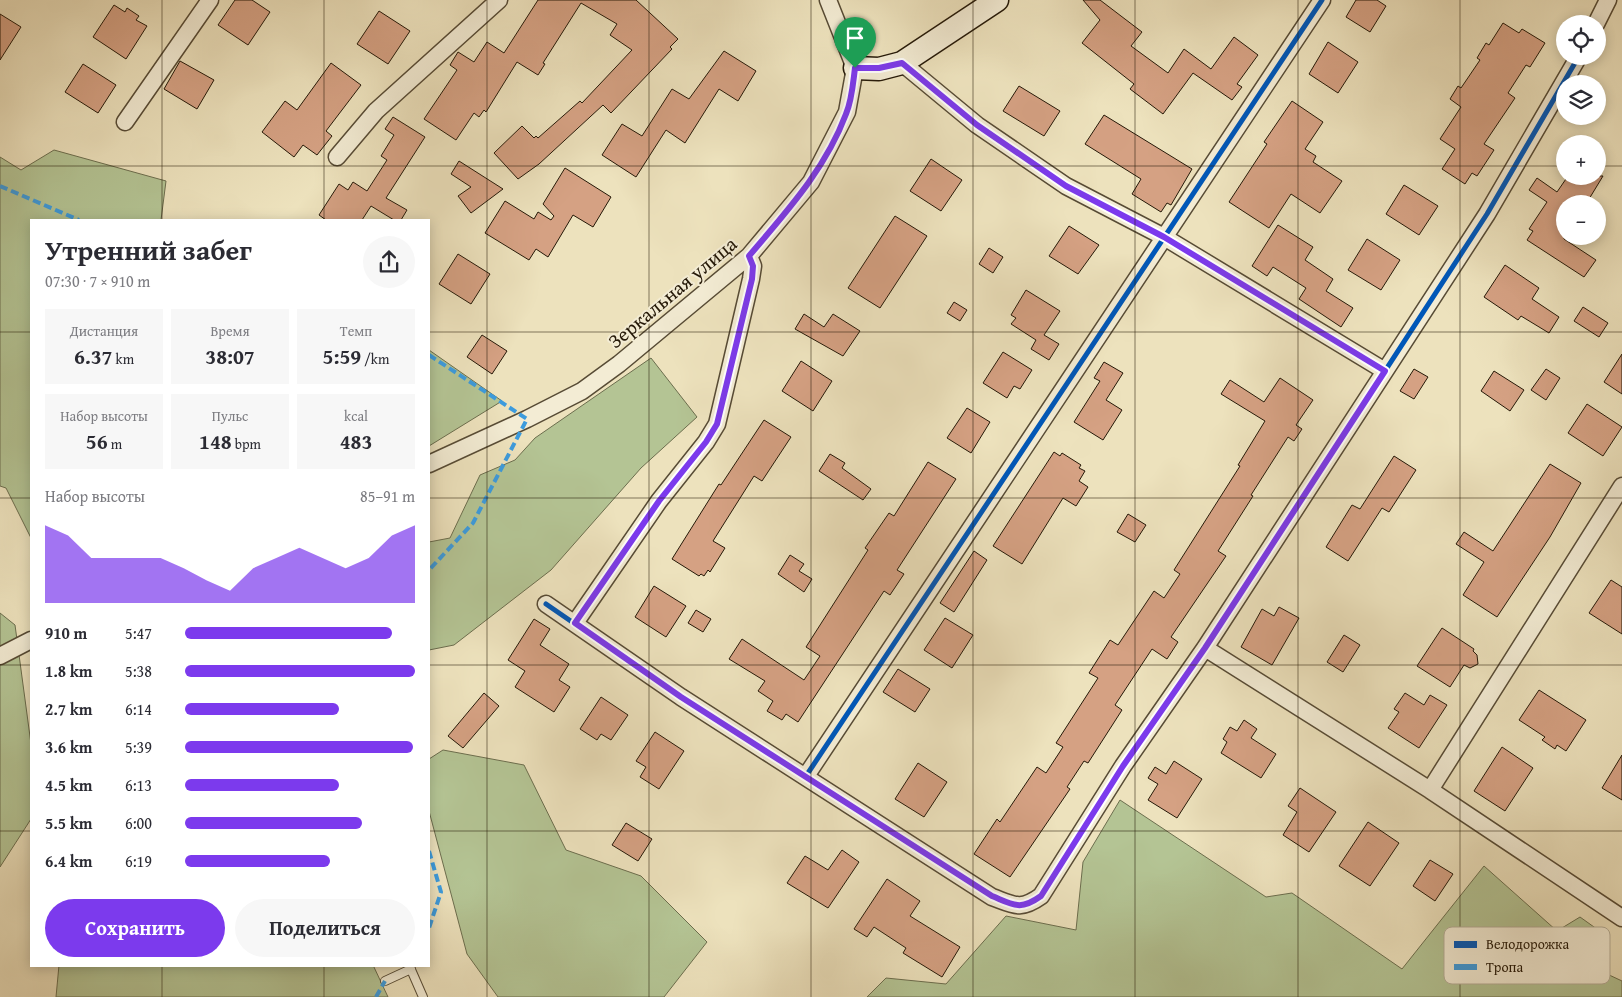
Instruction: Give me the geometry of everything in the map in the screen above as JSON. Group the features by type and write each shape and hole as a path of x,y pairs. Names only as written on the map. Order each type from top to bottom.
{"street":[{"path":"125,122 210,0"},
{"path":"337,157 376,111 499,0"},
{"path":"828,0 855,68 879,68 902,63 997,0"},
{"path":"806,776 1322,0"},
{"path":"1600,15 1608,0"},
{"path":"902,63 977,125 1066,186 1164,237 1385,371"},
{"path":"546,604 681,697 992,896 1019,907 1031,903 1041,896 1123,766 1205,648 1487,214 1574,65"},
{"name":"Зеркальная улица","path":"430,464 519,423 582,391 620,364 749,256 811,182 829,151 847,112 855,68"},
{"path":"575,623 659,501 706,442 717,424 752,279 753,266 749,256"},
{"path":"1430,790 1622,486"},
{"path":"0,656 30,641"},
{"path":"1205,648 1430,790 1622,918"}],"lane":[{"path":"385,981 410,967 423,997"}],"green space":[{"path":"54,150 166,181 161,219 30,219 30,536 6,488 0,486 0,157 21,170"},
{"path":"430,351 502,401 430,445"},
{"path":"651,358 697,417 641,468 551,570 454,645 430,650 430,542 450,538 480,475 515,460 535,438"},
{"path":"0,613 15,625 30,737 30,821 0,867"},
{"path":"443,750 524,765 566,850 641,876 707,942 664,997 498,997 467,954 430,815 430,758"},
{"path":"1120,800 1266,897 1292,893 1402,969 1484,866 1553,927 1444,927 1444,984 1610,984 1610,975 1622,981 1622,997 867,997 886,978 946,984 1006,916 1076,930 1083,862"},
{"path":"1580,917 1594,927 1564,927"},
{"path":"59,967 374,967 388,997 56,997"}],"building":[{"path":"235,0 252,0 270,12 248,45 218,25"},
{"path":"538,0 636,0 678,39 670,47 672,49 611,113 603,105 539,164 518,179 494,153 522,126 534,138 536,136 538,138 580,101 582,103 632,50 610,35 617,24 581,3 543,63 545,64 538,75 517,62 486,112 484,110 479,117 474,113 456,140 424,119 457,70 450,65 458,52 474,62 487,42 504,53"},
{"path":"1083,0 1100,0 1142,32 1131,46 1168,73 1184,49 1211,69 1234,37 1258,55 1237,84 1242,87 1232,100 1193,73 1163,114 1130,89 1134,84 1082,43 1100,20"},
{"path":"1356,0 1377,0 1386,6 1370,32 1346,17"},
{"path":"114,5 125,12 127,8 139,16 136,20 147,26 126,59 93,37"},
{"path":"379,11 410,31 388,64 357,44"},
{"path":"0,14 21,27 0,60"},
{"path":"1503,23 1519,33 1522,29 1545,43 1530,67 1526,65 1508,93 1515,98 1484,144 1494,150 1477,176 1472,173 1465,184 1442,169 1455,149 1440,139 1461,107 1450,99 1458,86 1461,88 1480,60 1477,58 1486,43 1489,45"},
{"path":"1328,42 1358,62 1338,93 1309,74"},
{"path":"724,51 756,71 738,101 719,89 685,143 666,130 636,177 602,155 622,124 642,136 672,89 689,99"},
{"path":"180,61 214,80 197,109 164,89"},
{"path":"331,63 361,85 326,131 332,136 317,155 303,145 294,157 262,132 285,101 297,110"},
{"path":"83,64 116,85 98,113 65,92"},
{"path":"1019,86 1060,111 1044,136 1003,111"},
{"path":"1292,101 1323,122 1305,149 1316,156 1313,162 1342,181 1320,213 1291,194 1269,228 1229,202 1267,144 1264,142"},
{"path":"1104,115 1192,169 1171,205 1167,203 1161,212 1132,194 1141,179 1085,144"},
{"path":"393,117 425,137 386,198 407,210 402,219 392,219 371,206 363,219 325,219 319,215 339,184 348,190 353,182 367,191 387,160 381,156 394,135 385,129"},
{"path":"931,159 962,180 941,211 910,191"},
{"path":"459,161 503,189 471,213 458,196 471,187 451,174"},
{"path":"565,168 611,197 593,227 573,215 548,257 536,249 529,260 485,233 505,201 534,219 538,212 551,220 554,216 543,204"},
{"path":"1537,178 1557,192 1562,185 1598,185 1591,195 1556,195 1556,245 1573,245 1596,260 1584,277 1527,240 1533,231 1529,229 1547,202 1529,190"},
{"path":"1404,185 1438,206 1419,235 1386,214"},
{"path":"895,216 927,236 880,308 848,288"},
{"path":"1278,225 1313,247 1305,260 1333,279 1326,291 1353,308 1341,327 1299,299 1306,288 1273,267 1267,276 1252,266"},
{"path":"1069,226 1099,245 1078,274 1049,256"},
{"path":"1367,239 1400,260 1381,290 1348,270"},
{"path":"989,248 1003,257 993,273 979,264"},
{"path":"458,254 490,274 471,304 439,284"},
{"path":"1505,265 1539,288 1532,299 1559,317 1549,333 1521,316 1518,320 1484,297"},
{"path":"1026,290 1060,311 1044,335 1059,344 1049,360 1031,349 1036,340 1011,324 1016,318 1011,315"},
{"path":"954,302 967,310 960,321 947,313"},
{"path":"1583,307 1608,323 1599,337 1574,321"},
{"path":"804,314 824,327 833,314 860,331 843,356 795,329"},
{"path":"482,335 507,351 492,374 467,357"},
{"path":"1003,352 1032,370 1020,389 1014,386 1007,398 983,383"},
{"path":"1622,354 1622,394 1604,382"},
{"path":"801,361 832,381 813,411 782,391"},
{"path":"1104,362 1123,373 1106,400 1122,410 1103,440 1074,422 1100,381 1094,378"},
{"path":"1414,369 1428,377 1414,399 1400,391"},
{"path":"1546,369 1560,378 1546,400 1531,390"},
{"path":"1494,371 1524,390 1510,411 1481,391"},
{"path":"1280,378 1313,400 1296,425 1302,429 1294,441 1288,437 1218,551 1226,556 1171,637 1178,642 1167,659 1152,649 1115,705 1122,710 1088,763 1084,761 1067,787 1070,789 1010,877 974,854 997,819 1000,822 1037,767 1046,773 1063,747 1056,743 1098,678 1089,673 1110,640 1118,645 1154,591 1164,598 1180,574 1174,570 1240,466 1238,465 1265,421 1221,394 1230,380 1264,402"},
{"path":"1587,404 1622,427 1603,456 1568,433"},
{"path":"967,408 990,422 971,453 947,438"},
{"path":"764,420 791,437 762,481 754,476 713,541 725,548 710,572 708,570 704,576 701,574 699,576 672,559 719,484 721,485"},
{"path":"1054,452 1060,456 1062,453 1081,465 1079,468 1085,471 1079,481 1088,487 1076,506 1063,498 1022,564 993,546"},
{"path":"830,454 845,463 842,468 871,489 863,500 819,471"},
{"path":"1394,456 1416,470 1389,512 1382,508 1348,561 1326,547 1352,505 1360,509"},
{"path":"928,462 956,479 897,570 904,574 890,595 884,591 798,722 786,714 782,720 767,711 773,701 758,691 765,681 729,659 742,639 804,680 820,656 806,647 868,550 865,548 889,513 894,516"},
{"path":"1550,464 1581,483 1550,537 1497,617 1463,595 1484,562 1456,544 1464,532 1493,551"},
{"path":"1128,514 1146,525 1135,542 1117,532"},
{"path":"974,551 987,560 954,612 940,603"},
{"path":"790,555 804,564 799,571 812,579 804,592 778,574"},
{"path":"1611,580 1622,587 1622,634 1589,613"},
{"path":"654,586 686,606 666,637 635,617"},
{"path":"1279,607 1299,618 1272,665 1241,647 1262,609 1274,616"},
{"path":"696,610 711,619 703,632 688,623"},
{"path":"945,618 973,635 952,668 924,650"},
{"path":"534,619 550,629 540,645 569,664 559,680 570,687 554,712 515,687 525,671 508,660"},
{"path":"1442,628 1474,649 1473,651 1477,655 1478,664 1470,668 1464,665 1450,687 1417,666"},
{"path":"1344,635 1360,645 1343,672 1327,662"},
{"path":"898,669 930,689 915,712 883,692"},
{"path":"1539,690 1586,720 1566,751 1557,745 1555,749 1542,740 1545,737 1519,720"},
{"path":"484,693 499,706 463,748 448,736"},
{"path":"1405,693 1424,705 1430,695 1447,705 1419,748 1388,728 1399,712 1394,709"},
{"path":"601,697 628,715 611,740 601,734 597,740 580,729"},
{"path":"1244,720 1257,729 1251,738 1276,754 1261,778 1221,753 1227,742 1223,739 1230,727 1237,731"},
{"path":"655,732 684,751 659,789 640,777 646,767 636,761"},
{"path":"1502,747 1533,768 1505,811 1474,791"},
{"path":"1622,755 1622,800 1602,788"},
{"path":"1174,761 1202,779 1177,818 1148,800 1158,784 1148,778 1155,767 1166,774"},
{"path":"918,763 947,782 924,817 895,799"},
{"path":"1300,788 1336,812 1309,852 1283,835 1297,812 1288,806"},
{"path":"1368,822 1399,843 1370,886 1339,866"},
{"path":"626,823 652,839 638,861 612,845"},
{"path":"842,850 859,862 828,908 787,883 805,856 828,870"},
{"path":"1430,860 1453,874 1435,901 1413,886"},
{"path":"887,879 920,901 910,916 960,947 942,977 903,953 906,948 874,927 867,937 854,929"}],"marked path":[{"path":"0,186 77,219"},
{"path":"430,356 527,419 473,523 430,569"},
{"path":"430,854 441,892 430,925"},
{"path":"376,997 385,981"}],"cycle path":[{"path":"806,776 1322,0"},
{"path":"546,604 681,697 992,897 1017,905 1028,904 1034,901 1041,896 1123,766 1205,648 1487,214 1574,65"}],"route":[{"path":"902,63 977,125 1066,186 1164,237 1385,371 1205,648 1123,766 1041,896 1031,903 1019,907 992,896 681,697 575,623 659,501 706,442 717,424 752,279 753,266 749,256 811,182 829,151 847,112 855,68 879,68 902,63"}]}
